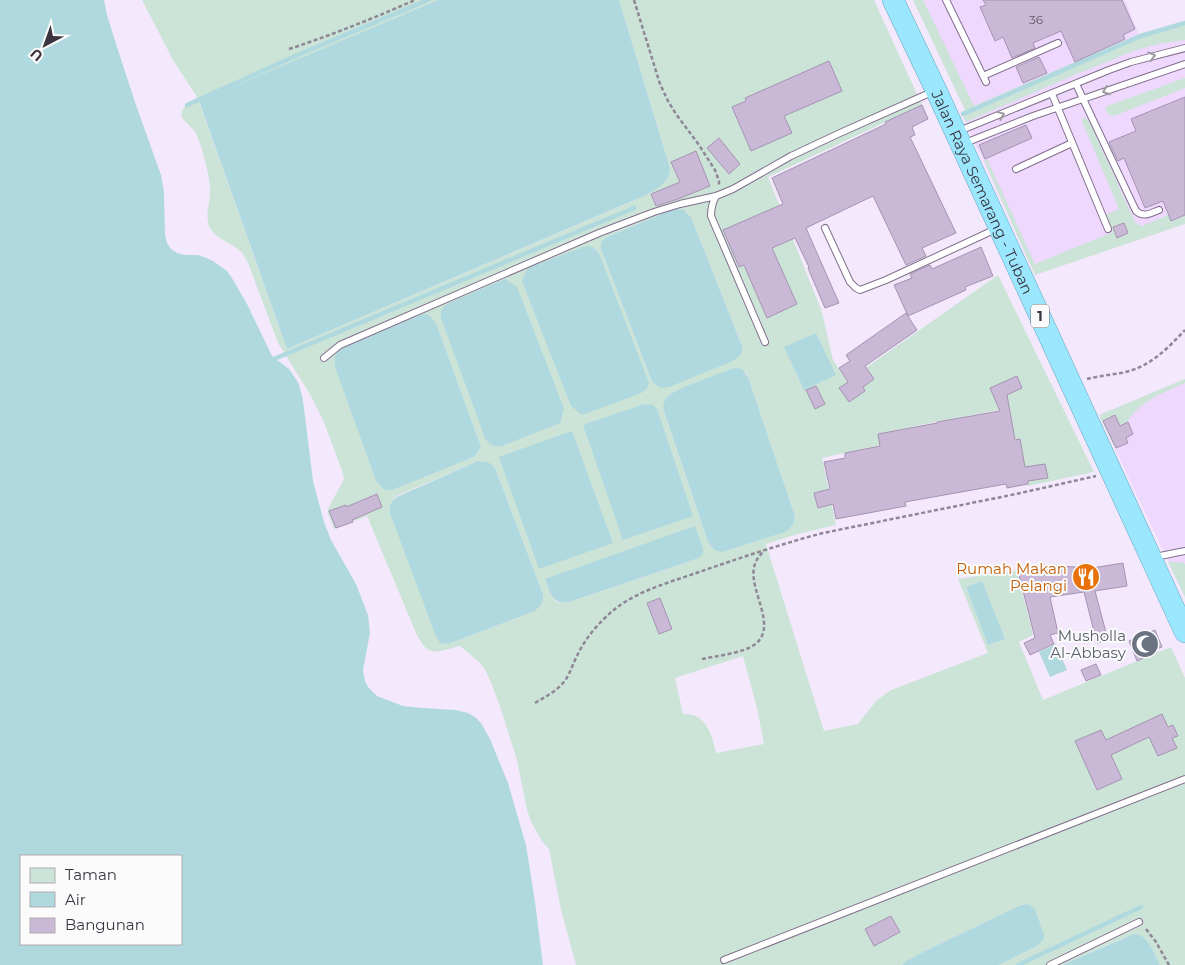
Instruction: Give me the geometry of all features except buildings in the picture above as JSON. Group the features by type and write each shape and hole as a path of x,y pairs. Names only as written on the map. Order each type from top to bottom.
{"highway":[{"name":"Jalan Raya Semarang - Tuban","path":"892,0 936,90 1185,632"}],"lane":[{"path":"946,0 984,79 1058,43"},
{"path":"958,139 1076,84 1131,62 1185,48"},
{"path":"958,139 1057,108 1185,64"},
{"path":"1076,84 1136,211 1143,216 1159,210"},
{"path":"324,358 340,345 599,233 654,212 716,196 733,189 791,156 936,90"},
{"path":"1052,94 1108,229"},
{"path":"1016,168 1072,143"},
{"path":"716,196 711,209 712,216 765,342"},
{"path":"825,228 850,282 860,290 999,228"},
{"path":"1151,558 1185,551"},
{"path":"724,960 1185,779"},
{"path":"1050,965 1139,922"}],"path":[{"path":"289,49 369,20 415,0"},
{"path":"634,0 660,84 668,101 700,145 715,170 719,181 716,196"},
{"path":"1071,384 1095,377 1122,373 1147,364 1166,350 1185,330"},
{"path":"535,703 556,690 564,682 585,640 599,623 616,608 632,598 659,586 795,540 1112,472"},
{"path":"702,659 744,650 760,641 763,634 764,618 753,577 754,566 765,550"},
{"path":"1139,922 1153,937 1169,965"}],"shaded area":[{"path":"913,0 1125,0 1139,34 1185,22 1185,216 1035,275 961,112 965,110"},
{"path":"1185,379 1185,597 1099,415"}],"green space":[{"path":"142,0 438,0 199,102 287,349 653,191 670,172 670,168 619,0 874,0 922,105 768,177 822,312 833,360 847,381 998,275 1094,472 1028,486 1015,446 1010,408 878,434 880,445 822,458 836,525 766,544 824,731 858,724 876,701 891,690 988,653 958,579 1017,570 1033,635 1019,642 1043,700 1171,647 1185,678 1185,965 1160,965 1148,943 1126,937 1062,965 999,965 1037,946 1027,904 1021,905 933,947 902,965 576,965 561,910 549,849 531,822 517,760 500,706 484,668 460,646 434,652 425,647 416,633 367,516 334,529 328,509 344,479 342,471 324,422 311,396 278,343 248,263 240,251 215,234 209,226 210,188 206,165 195,132 181,114 186,106 197,97 173,60","holes":["676,208 688,213 742,346 741,355 733,361 651,379 601,249 603,240","593,247 599,253 646,390 639,394 571,406 556,366","436,323 481,447 476,455 471,458 380,486 376,481 334,361","731,369 746,373 795,520 714,550 708,542 663,408 669,395","794,369 836,375 804,389","478,461 483,461 495,468 543,594 540,606 535,611 451,643 394,499 399,495","699,558 569,602 557,602 550,592","982,581 1004,639 988,645 966,587","743,656 757,708 764,744 716,753 707,726 697,717 683,714 675,678"]},
{"path":"913,0 923,0 974,106 1139,34 1185,22 1185,40 1136,50 966,122 961,112 965,110"},
{"path":"1185,78 1185,88 1114,116 1109,115 1105,109 1107,106"},
{"path":"1086,118 1135,222 1142,226 1168,215 1171,221 1185,216 1185,224 1035,275 984,160 987,159 1035,264 1113,232 1106,215 1119,209 1081,119"},
{"path":"1185,379 1185,383 1160,394 1134,413 1120,433 1114,446 1099,415"},
{"path":"1168,562 1181,562 1185,564 1185,597"}],"water":[{"path":"0,0 104,0 117,47 161,175 167,243 177,253 204,257 227,271 247,304 272,356 289,369 298,382 304,408 313,481 324,522 331,540 356,584 368,615 370,633 363,670 368,687 377,696 403,706 456,710 468,713 481,723 490,739 508,783 526,845 543,965 0,965"},
{"path":"438,0 619,0 670,173 661,185 644,196 287,349 199,101"},
{"path":"676,208 684,210 691,217 742,346 742,351 733,361 669,387 661,388 654,384 651,379 601,245 607,237"},
{"path":"588,246 593,247 599,253 649,383 647,389 641,393 582,415 571,406 522,281 528,268"},
{"path":"505,279 517,287 564,409 560,423 502,446 497,446 490,444 485,438 441,318 441,313 442,309 449,303"},
{"path":"425,314 430,316 436,323 481,447 476,455 471,458 392,490 387,490 376,481 334,360 338,353 346,346"},
{"path":"816,333 836,375 804,390 784,347"},
{"path":"737,368 742,369 748,377 795,519 785,532 722,552 714,550 708,542 663,408 666,398 678,390"},
{"path":"644,404 653,405 657,409 693,516 623,540 583,425"},
{"path":"572,431 613,543 539,569 499,457"},
{"path":"478,461 488,462 495,468 543,594 543,599 535,611 451,643 440,643 390,513 390,507 399,496"},
{"path":"695,526 703,548 703,553 699,558 569,602 558,602 550,593 545,579"},
{"path":"982,581 1005,639 988,645 966,587"},
{"path":"1056,644 1067,670 1050,677 1039,652"},
{"path":"1027,904 1035,910 1044,939 1037,946 999,965 902,965 933,947 1021,905"},
{"path":"1134,934 1143,937 1147,941 1160,965 1062,965"}],"waterway":[{"path":"187,105 300,54 428,0"},
{"path":"963,114 1141,36 1185,23"},
{"path":"274,359 634,208"},
{"path":"1018,965 1141,907"}],"place":[{"name":"Rumah Makan Pelangi","path":"1086,577"},
{"name":"Musholla Al-Abbasy","path":"1145,644"}]}
